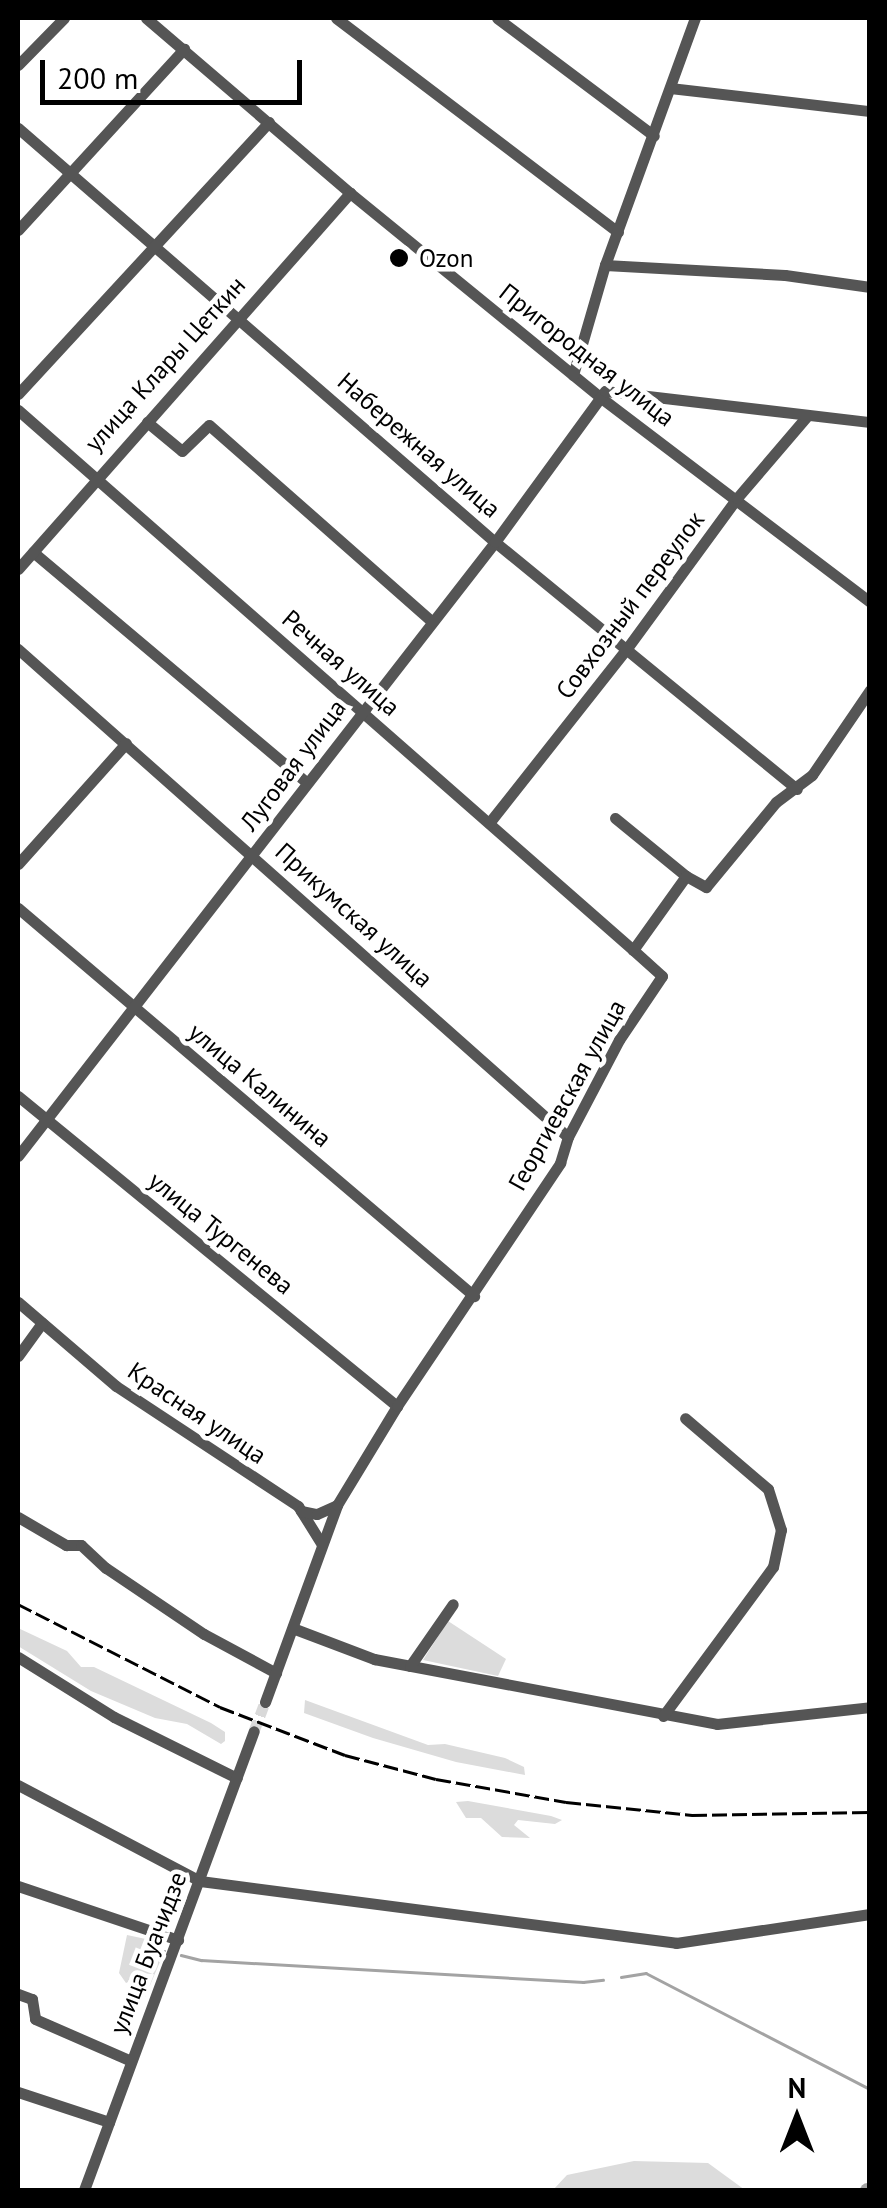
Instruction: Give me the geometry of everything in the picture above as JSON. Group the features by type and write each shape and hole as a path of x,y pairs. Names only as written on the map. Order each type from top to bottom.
{"street":[{"path":"18,64 64,18"},
{"name":"Пригородная улица","path":"146,18 350,193 600,397 870,602"},
{"path":"336,18 618,232"},
{"path":"496,18 654,136"},
{"path":"573,375 605,265 694,18"},
{"path":"18,230 184,49"},
{"path":"670,88 870,111"},
{"path":"18,394 269,122"},
{"name":"Набережная улица","path":"18,128 495,542 797,789"},
{"name":"улица Клары Цеткин","path":"18,569 96,476 350,193"},
{"path":"605,265 785,276 870,287"},
{"path":"600,397 605,391 870,422"},
{"name":"Луговая улица","path":"18,1156 131,1006 254,855 430,620 495,542 600,397"},
{"name":"Речная улица","path":"18,410 633,950"},
{"name":"Совхозный переулок","path":"489,823 625,651 737,498 808,415"},
{"path":"147,422 182,452 208,426 430,620"},
{"path":"32,552 307,783"},
{"name":"Прикумская улица","path":"18,649 568,1137"},
{"path":"616,818 686,876 706,887 776,802 812,775 870,690"},
{"path":"18,864 126,743"},
{"path":"633,950 686,876"},
{"name":"улица Калинина","path":"18,908 474,1296"},
{"name":"Георгиевская улица","path":"265,1702 295,1629 337,1505 397,1406 560,1163 568,1137 619,1040 662,976 633,950"},
{"name":"улица Тургенева","path":"18,1096 397,1406"},
{"name":"Красная улица","path":"18,1302 116,1386 301,1511 322,1543"},
{"path":"18,1356 42,1323"},
{"path":"663,1716 773,1567 780,1530 768,1488 685,1418"},
{"path":"301,1511 317,1514 337,1505"},
{"path":"18,1517 66,1545 82,1545 106,1568 204,1634 276,1673"},
{"path":"410,1666 453,1604"},
{"path":"295,1629 374,1659 716,1724 870,1707"},
{"path":"18,1658 114,1717 237,1778"},
{"name":"улица Буачидзе","path":"84,2190 254,1731"},
{"path":"18,1785 200,1881 676,1943 870,1914"},
{"path":"18,1886 178,1940"},
{"path":"18,1994 32,1999 35,2019 131,2060"},
{"path":"18,2092 109,2122"}],"shaded area":[{"path":"448,1621 506,1659 498,1676 423,1660"},
{"path":"18,1628 67,1651 81,1667 94,1667 211,1723 225,1732 225,1741 221,1744 187,1724 155,1718 91,1691 18,1646"},
{"path":"305,1700 428,1745 445,1744 505,1758 524,1767 525,1775 456,1762 373,1738 304,1713"},
{"path":"456,1802 562,1820 555,1824 518,1820 514,1825 530,1838 502,1837 481,1818 466,1818"},
{"path":"127,1935 160,1942 162,1957 145,1997 135,1989 136,1979 126,1983 119,1973"},
{"path":"634,2161 708,2163 745,2190 553,2190 567,2175"}],"waterway":[{"path":"181,1955 201,1960 603,1980"},
{"path":"621,1977 646,1973 870,2089"}],"tunnel":[{"path":"254,1731 265,1702"}],"railway":[{"path":"18,1604 220,1707 345,1755 436,1779 566,1802 692,1815 870,1812"}],"place":[{"name":"Ozon","path":"399,258"}]}
